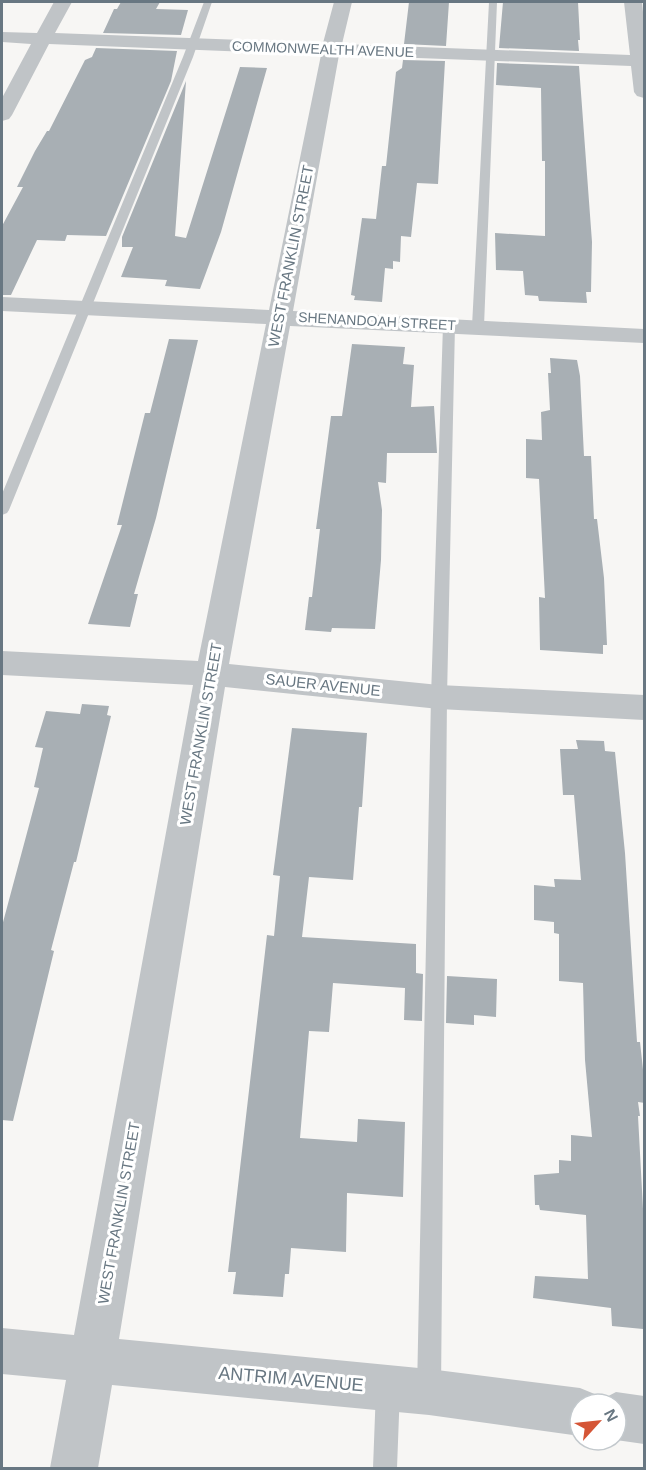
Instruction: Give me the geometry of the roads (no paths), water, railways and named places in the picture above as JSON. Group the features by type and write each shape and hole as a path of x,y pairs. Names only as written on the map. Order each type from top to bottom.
{"street":[{"path":"2,115 63,2"},
{"name":"WEST FRANKLIN STREET","path":"74,1468 211,674 331,50 343,2"},
{"path":"633,2 645,92"},
{"name":"COMMONWEALTH AVENUE","path":"2,37 642,61"},
{"name":"SHENANDOAH STREET","path":"2,304 83,310 280,316 645,336"},
{"name":"SAUER AVENUE","path":"2,663 211,674 439,697 645,708"},
{"name":"ANTRIM AVENUE","path":"2,1351 408,1390 568,1410"},
{"path":"628,1418 645,1420"}],"lane":[{"path":"2,510 208,2"},
{"path":"478,326 494,2"},
{"path":"385,1468 408,1390 439,697 449,325"}]}
